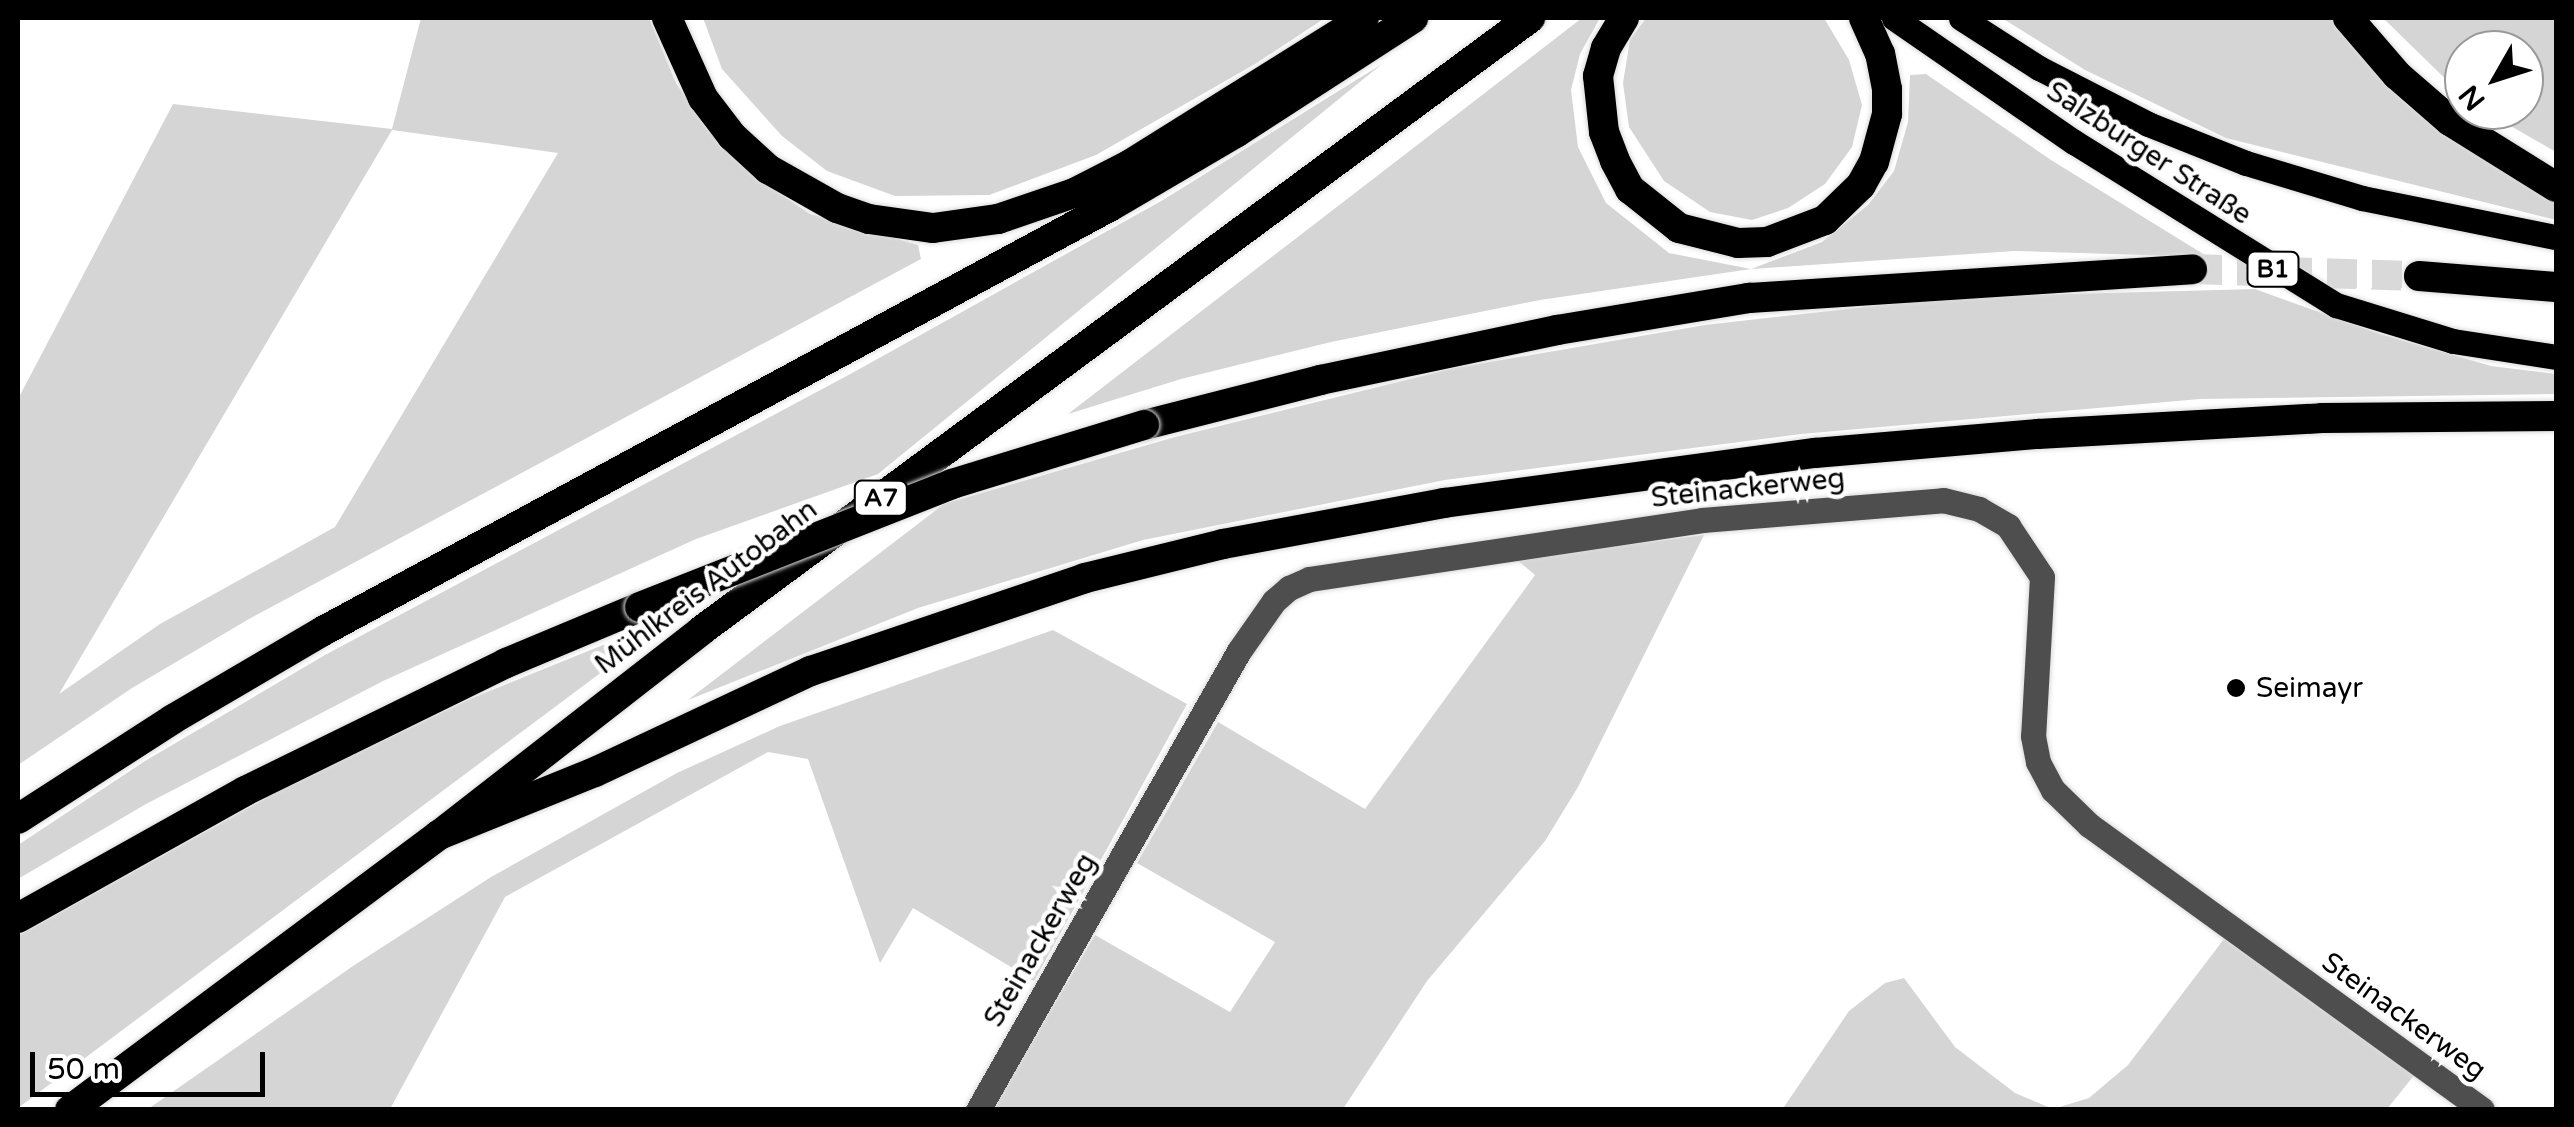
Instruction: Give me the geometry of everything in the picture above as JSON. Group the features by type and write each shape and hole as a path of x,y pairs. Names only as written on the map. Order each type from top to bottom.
{"highway":[{"path":"667,18 704,98 732,136 768,169 837,208 869,219 933,228 998,219 1074,194 1129,165 1364,18"},
{"path":"18,819 173,719 323,630 1111,206 1237,132 1413,18"},
{"name":"Mühlkreis Autobahn","path":"70,1110 439,835 672,652 1530,18"},
{"path":"1624,18 1606,48 1598,76 1604,132 1614,161 1630,188 1679,228 1738,243 1767,242 1824,220 1847,201 1868,174 1882,140 1887,114 1880,54 1864,18"},
{"path":"2348,18 2398,76 2450,120 2556,187"},
{"path":"18,918 245,791 506,663 952,484 1144,425 1411,361 1749,298 2192,270"},
{"path":"2420,276 2556,287"},
{"path":"439,835 596,772 828,664 1085,578 1223,544 1444,502 1815,453 2038,434 2322,418 2556,416"}],"main road":[{"name":"Salzburger Straße","path":"1894,18 2074,142 2336,304 2453,341 2556,357"},
{"name":"Salzburger Straße","path":"1961,18 2039,68 2148,124 2246,163 2362,198 2556,237"}],"street":[{"name":"Steinackerweg","path":"978,1110 1239,651 1274,601 1289,588 1309,579 1702,520 1944,500 1979,509 2008,526 2042,577 2033,736 2038,762 2053,790 2089,825 2482,1110"}],"shaded area":[{"path":"421,18 649,18 676,83 707,130 753,176 810,214 918,245 921,259 249,619 132,688 18,765 18,399 173,104 392,129","holes":["392,130 558,153 335,527 160,624 59,694"]},
{"path":"703,18 1325,18 1255,64 1096,155 989,195 895,196 827,171 782,136 722,69"},
{"path":"1582,18 1600,18 1580,54 1571,90 1578,147 1606,203 1669,253 1751,269 1540,300 1331,342 1181,379 1068,414"},
{"path":"1646,18 1824,18 1849,60 1862,105 1852,147 1825,184 1788,208 1752,220 1710,212 1664,181 1629,127 1623,83 1630,40"},
{"path":"2002,18 2330,18 2408,106 2498,169 2556,200 2556,220 2226,138 2085,70"},
{"path":"2383,18 2556,18 2556,152 2518,130 2544,130 2544,30 2444,30 2444,77"},
{"path":"1382,64 878,474 696,539 383,681 146,804 18,879 18,845 145,761 325,655 854,372 1163,200"},
{"path":"1926,74 2051,160 2208,257 2014,251 1751,269 1822,242 1868,205 1894,171 1908,122 1910,75"},
{"path":"2255,289 2380,334 2491,366 2556,374 2556,394 2200,399 1801,434 1445,480 1143,540 918,608 688,700 944,504 1175,437 1455,368 1705,325 1955,297"},
{"path":"1704,535 1578,787 1545,841 1427,981 1343,1109 992,1110 1095,935 1230,1012 1275,942 1137,863 1218,722 1365,809 1535,575 1516,559"},
{"path":"1053,630 1187,704 1034,981 913,908 880,963 808,759 768,752 505,897 390,1109 148,1109 353,966 491,877 677,773 780,726"},
{"path":"635,632 638,645 18,1108 18,936 279,791 470,699"},
{"path":"2224,939 2416,1073 2387,1109 1782,1110 1849,1011 1885,983 1904,978 1955,1047 2015,1093 2053,1109 2089,1098 2128,1065"}],"tunnel":[{"path":"2192,269 2419,276"}],"place":[{"name":"Seimayr","path":"2236,688"}]}
